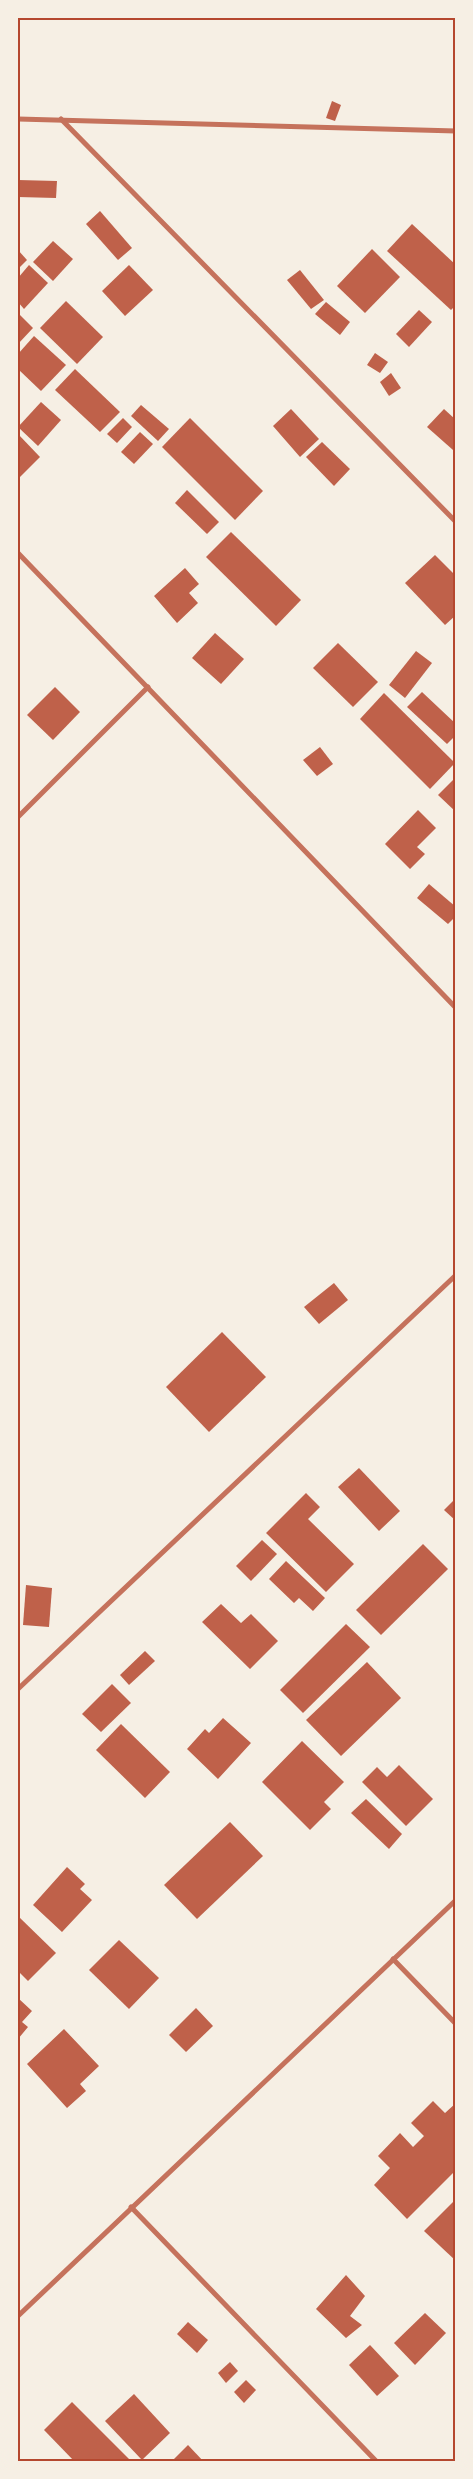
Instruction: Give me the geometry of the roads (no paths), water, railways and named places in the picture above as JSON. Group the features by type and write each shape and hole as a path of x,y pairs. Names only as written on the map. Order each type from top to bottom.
{"street":[{"path":"18,119 456,132"},
{"path":"61,120 456,522"},
{"path":"18,553 456,1008"},
{"path":"18,817 148,687"},
{"path":"18,1689 456,1275"},
{"path":"18,2316 456,1900"},
{"path":"393,1960 456,2024"},
{"path":"131,2208 377,2462"}]}
